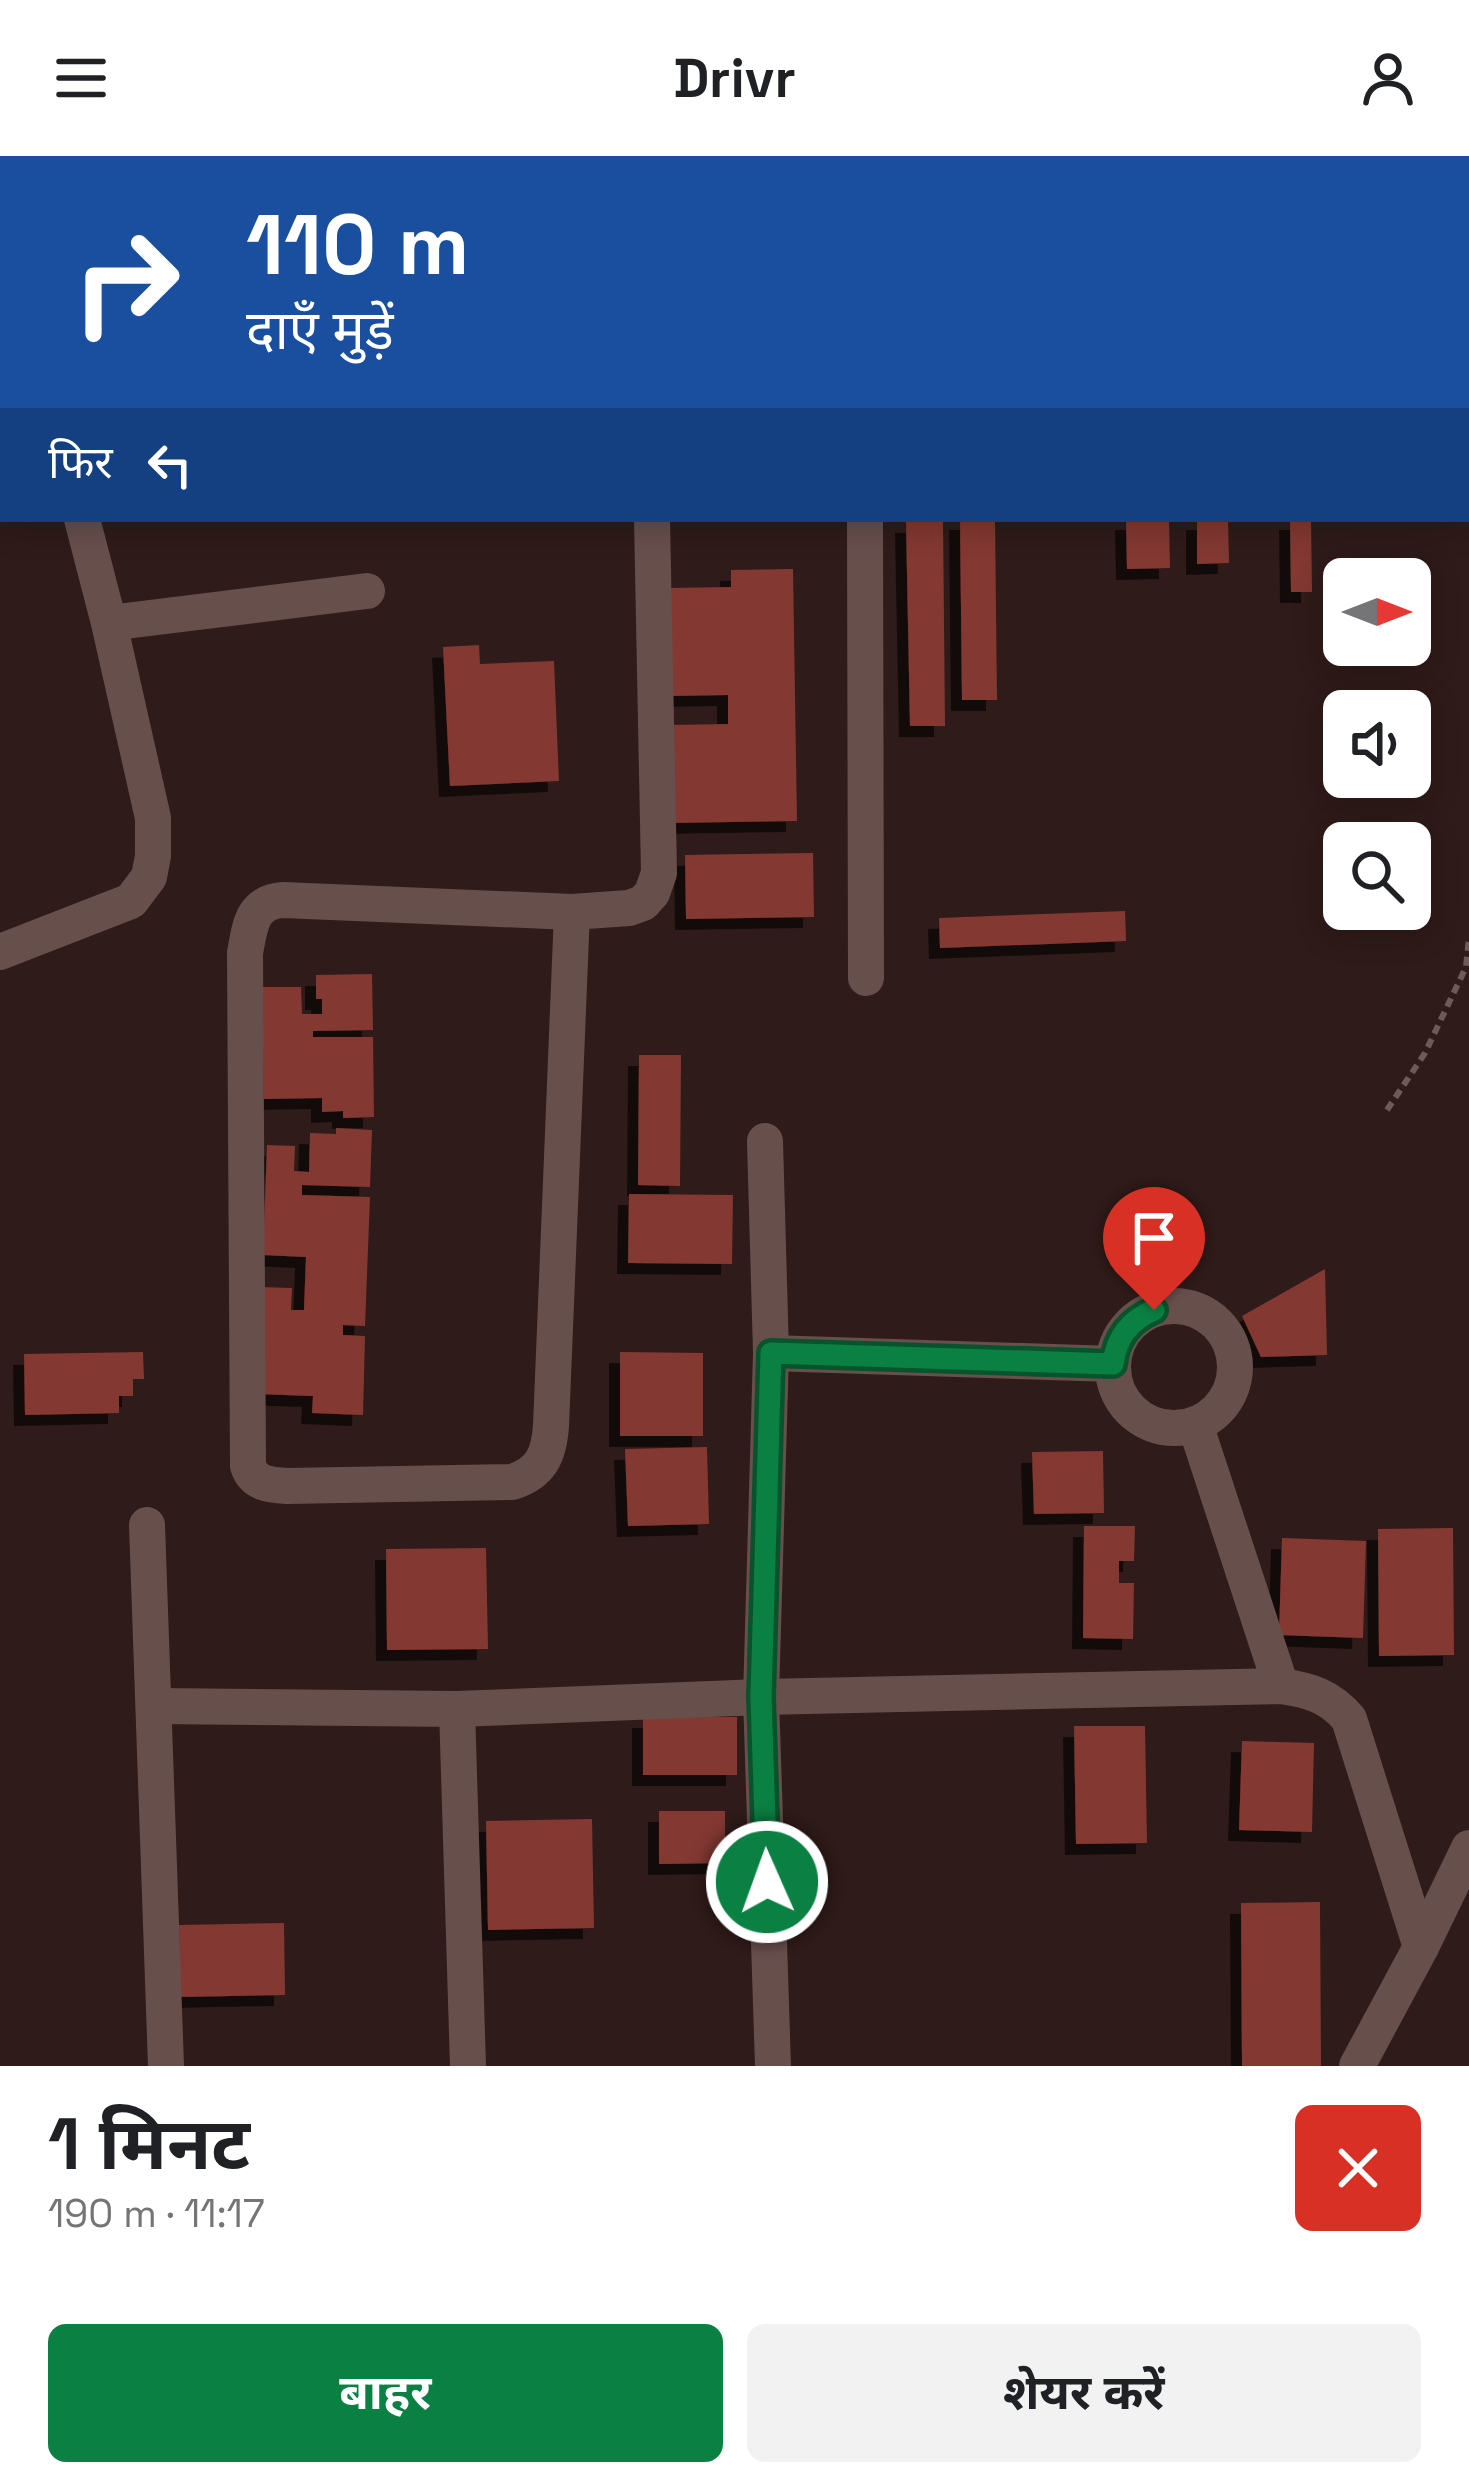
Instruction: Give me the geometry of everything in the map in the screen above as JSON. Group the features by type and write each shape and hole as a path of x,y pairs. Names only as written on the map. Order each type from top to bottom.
{"street":[{"path":"0,952 131,901 149,878 154,856 154,818 83,522"},
{"path":"572,912 551,1426 544,1461 529,1477 512,1482 287,1486 258,1480 248,1466 245,1284 245,953 252,920 260,907 284,900 572,912 643,903 659,873 652,522"},
{"path":"865,522 866,978"},
{"path":"110,622 367,590"},
{"path":"765,1141 771,1353 761,1697 773,2066"},
{"path":"1184,1307 1211,1319 1230,1346 1232,1383 1218,1408 1195,1424 1156,1425 1134,1413 1118,1391 1113,1364 1118,1342 1141,1315 1184,1307"},
{"path":"771,1353 1113,1364"},
{"path":"1195,1424 1281,1686"},
{"path":"147,1525 166,2066"},
{"path":"155,1706 457,1709 761,1697 1281,1686 1311,1690 1337,1704 1349,1719 1421,1947"},
{"path":"457,1709 468,2066"},
{"path":"1357,2066 1469,1848"}],"path":[{"path":"1387,1110 1425,1053 1466,967 1469,937"}],"building":[{"path":"906,522 943,522 945,726 910,726"},
{"path":"960,522 995,522 997,700 962,700"},
{"path":"1126,522 1169,522 1170,568 1127,569"},
{"path":"1197,522 1228,522 1229,563 1197,564"},
{"path":"1290,522 1311,522 1312,592 1291,592"},
{"path":"793,569 797,821 670,823 669,725 728,724 728,695 668,696 667,588 731,587 731,570"},
{"path":"479,645 480,664 554,661 559,781 450,786 443,647"},
{"path":"813,853 814,917 686,919 685,855"},
{"path":"1125,911 1126,941 940,948 939,918"},
{"path":"372,974 373,1030 313,1031 313,1037 373,1037 374,1117 343,1118 343,1111 322,1112 322,1098 264,1099 262,987 301,987 302,1014 322,1014 322,999 316,999 316,975"},
{"path":"639,1055 681,1055 680,1186 638,1185"},
{"path":"336,1128 372,1130 370,1187 302,1185 302,1195 370,1197 365,1326 343,1325 343,1335 365,1336 363,1415 312,1413 313,1396 257,1394 260,1287 292,1288 291,1310 304,1310 306,1257 263,1255 267,1145 295,1146 294,1171 309,1172 310,1133 336,1134"},
{"path":"629,1194 733,1195 732,1264 628,1263"},
{"path":"1325,1269 1327,1355 1261,1357 1242,1316"},
{"path":"143,1352 144,1379 133,1379 133,1396 119,1396 119,1413 25,1415 24,1354"},
{"path":"620,1352 703,1353 703,1436 620,1436"},
{"path":"707,1447 709,1524 628,1526 625,1449"},
{"path":"1103,1451 1104,1513 1034,1514 1032,1452"},
{"path":"1084,1526 1135,1526 1134,1561 1119,1561 1119,1583 1134,1583 1133,1639 1083,1638"},
{"path":"1453,1528 1454,1655 1379,1656 1378,1529"},
{"path":"1282,1538 1366,1541 1363,1638 1279,1635"},
{"path":"486,1548 488,1649 387,1650 386,1549"},
{"path":"643,1717 737,1717 737,1775 643,1775"},
{"path":"1074,1726 1145,1726 1147,1843 1076,1844"},
{"path":"1242,1741 1314,1743 1312,1832 1239,1830"},
{"path":"659,1811 725,1811 725,1863 659,1864"},
{"path":"592,1819 594,1928 488,1930 486,1821"},
{"path":"1320,1902 1321,2066 1242,2066 1241,1903"},
{"path":"284,1923 285,1995 180,1997 179,1925"}],"route":[{"path":"767,1882 761,1697 771,1353 1113,1364 1125,1330 1154,1310"}]}
